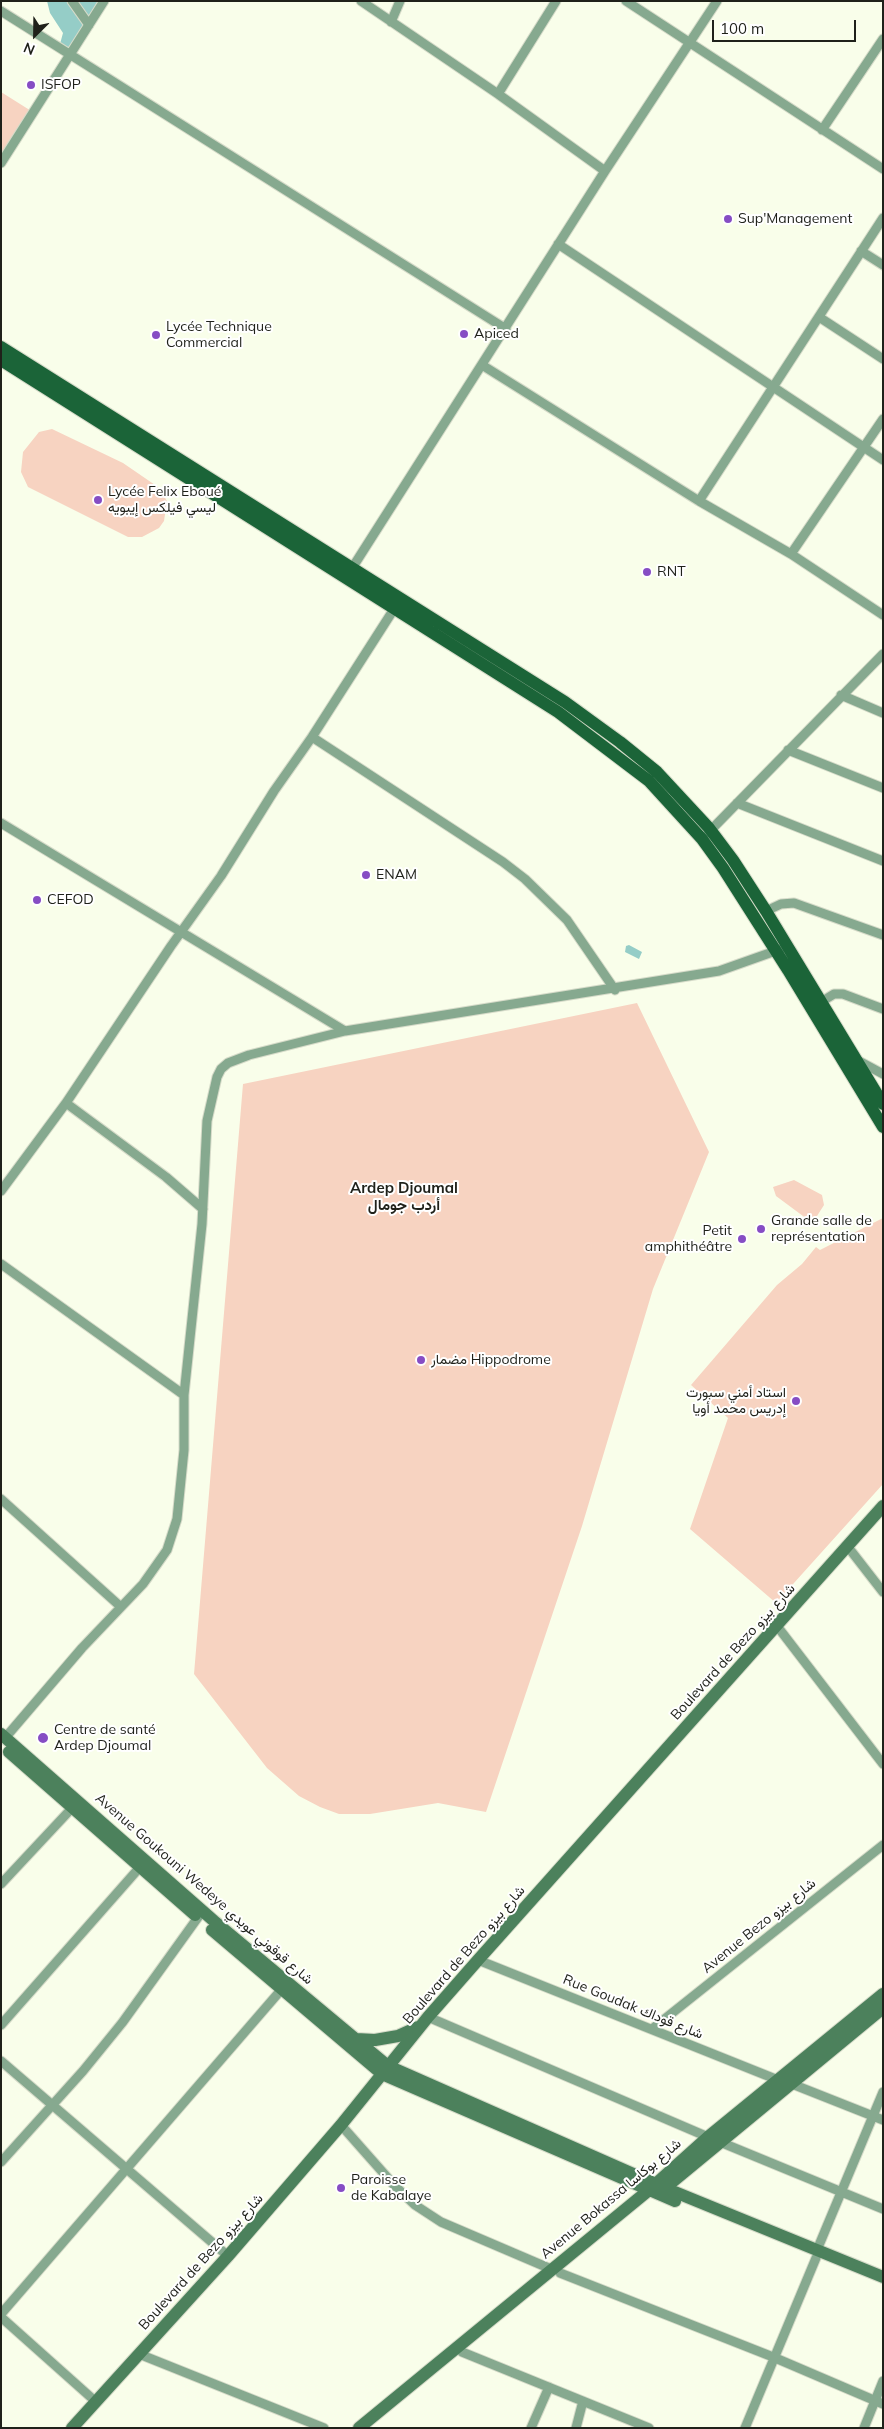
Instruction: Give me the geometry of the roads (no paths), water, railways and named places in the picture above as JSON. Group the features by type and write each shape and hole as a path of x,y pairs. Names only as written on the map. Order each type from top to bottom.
{"main road":[{"path":"1,347 346,578 616,747"},
{"path":"1,360 202,480 353,567 565,702 616,747 649,781 707,835 766,911 782,949 883,1127"},
{"path":"707,835 782,949 821,1002 883,1104"}],"street":[{"path":"72,1 89,25"},
{"path":"1,162 104,1"},
{"path":"361,1 498,94 605,171"},
{"path":"391,22 400,1"},
{"path":"498,94 556,1"},
{"path":"626,1 883,169"},
{"path":"346,578 506,329 558,244 717,1"},
{"path":"1,11 506,329"},
{"path":"822,130 883,39"},
{"path":"700,501 883,218"},
{"path":"558,244 883,460"},
{"path":"861,251 883,265"},
{"path":"819,317 883,359"},
{"path":"482,365 700,501 791,554 883,615"},
{"path":"791,554 883,419"},
{"path":"1,1191 66,1104 181,934 312,737 394,609"},
{"path":"707,835 841,695 883,654"},
{"path":"841,695 883,713"},
{"path":"312,737 503,862 525,879 567,920 615,990"},
{"path":"788,750 883,788"},
{"path":"737,803 883,861"},
{"path":"1,823 181,934 345,1031"},
{"path":"766,911 781,904 794,903 883,935"},
{"path":"3,1739 155,1568 167,1550 177,1519 184,1450 184,1395 202,1209 207,1121 217,1077 221,1069 228,1063 249,1055 345,1031 615,990 719,971 782,949"},
{"path":"821,1002 834,994 844,994 883,1010"},
{"path":"854,1058 883,1074"},
{"path":"66,1104 166,1177 202,1209"},
{"path":"1,1264 184,1395"},
{"path":"1,1499 121,1607"},
{"name":"Boulevard de Bezo شارع بيزو","path":"72,2428 228,2256 340,2125 424,2021 883,1506"},
{"path":"848,1547 883,1592"},
{"path":"777,1626 883,1764"},
{"name":"Avenue Goukouni Wedeye شارع قوقوني عويدي","path":"3,1739 72,1808 140,1867 356,2039 385,2070"},
{"name":"Avenue Goukouni Wedeye شارع قوقوني عويدي","path":"3,1739 200,1914 281,1990 385,2070"},
{"path":"1,1884 72,1808"},
{"name":"Avenue Bezo شارع بيزو","path":"652,2029 883,1845"},
{"path":"1,2025 140,1867"},
{"path":"1,2162 53,2106 122,2023 200,1914"},
{"name":"Rue Goudak شارع قوداك","path":"478,1960 778,2080"},
{"path":"95,2401 1,2315 281,1990"},
{"name":"Avenue Bokassa شارع بوكاسا","path":"657,2189 708,2136 883,1994"},
{"name":"Avenue Bokassa شارع بوكاسا","path":"358,2428 657,2189 720,2142 883,2008"},
{"path":"356,2039 375,2040 398,2036 424,2021 708,2136"},
{"path":"1,2062 228,2256"},
{"path":"385,2070 657,2189 816,2254 883,2277"},
{"path":"792,2084 883,2120"},
{"path":"745,2428 840,2192 883,2092"},
{"path":"340,2125 394,2186 415,2205 441,2222 556,2271 773,2357 879,2402"},
{"path":"720,2142 883,2209"},
{"path":"816,2254 883,2286"},
{"name":"Avenue Bokassa شارع بوكاسا","path":"372,2428 556,2271"},
{"path":"462,2352 649,2428"},
{"path":"139,2354 324,2428"},
{"path":"864,2428 879,2402 883,2382"},
{"path":"531,2428 549,2387"},
{"path":"577,2427 583,2401"}],"water":[{"path":"47,1 98,1 68,50 60,44 63,33 50,13"},
{"path":"629,945 642,952 639,959 625,952 626,946"}],"place":[{"name":"ISFOP","path":"31,85"},
{"name":"Sup'Management","path":"728,219"},
{"name":"Apiced","path":"464,334"},
{"name":"Lycée Technique Commercial","path":"156,335"},
{"name":"Lycée Felix Eboué ليسي فيلكس إيبويه","path":"98,500"},
{"name":"RNT","path":"647,572"},
{"name":"ENAM","path":"366,875"},
{"name":"CEFOD","path":"37,900"},
{"name":"Grande salle de représentation","path":"761,1229"},
{"name":"Petit amphithéâtre","path":"742,1239"},
{"name":"مضمار Hippodrome","path":"421,1360"},
{"name":"استاد أمني سبورت إدريس محمد أويا","path":"796,1401"},
{"name":"Centre de santé Ardep Djoumal","path":"43,1738"},
{"name":"Paroisse de Kabalaye","path":"341,2188"}],"district":[{"name":"Ardep Djoumal أردب جومال","path":"404,1196"}]}
